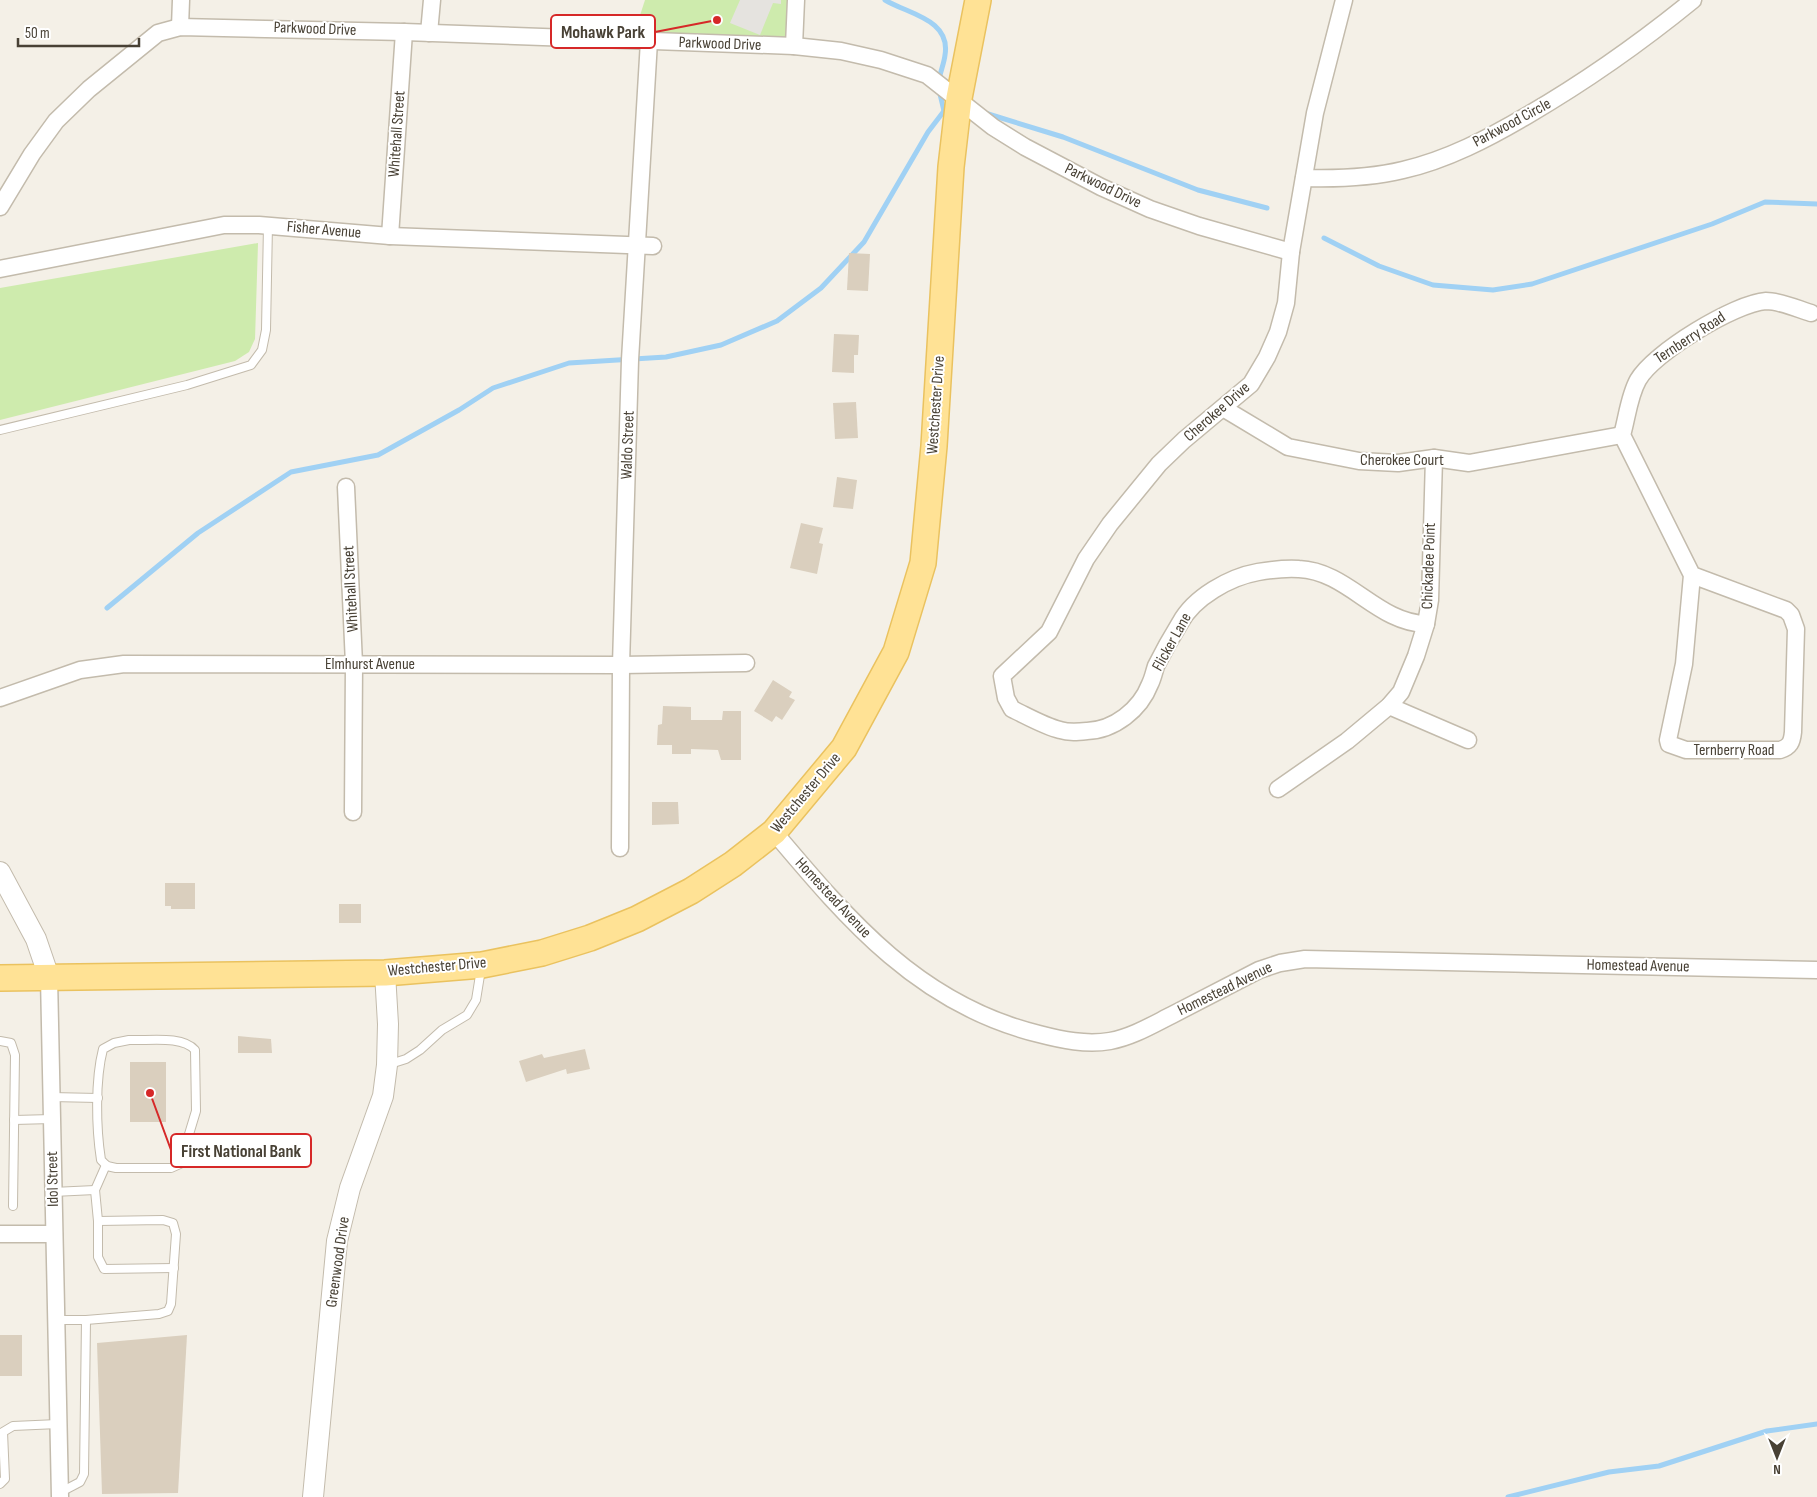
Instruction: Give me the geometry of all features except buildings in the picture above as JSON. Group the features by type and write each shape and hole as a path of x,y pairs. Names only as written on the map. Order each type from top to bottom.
{"main road":[{"name":"Westchester Drive","path":"0,978 385,973 482,965 542,953 590,938 637,919 691,891 733,864 774,832 844,748 896,652 923,564 934,446 951,167 959,98 978,0"}],"street":[{"path":"180,27 181,0"},
{"path":"429,33 432,0"},
{"path":"794,46 796,0"},
{"name":"Cherokee Drive","path":"1003,683 1002,676 1007,669 1018,663 1049,632 1086,560 1110,524 1159,464 1251,384 1278,332 1286,303 1291,252 1315,113 1344,0"},
{"name":"Parkwood Circle","path":"1304,178 1338,179 1405,170 1448,156 1487,138 1580,85 1637,46 1693,0"},
{"name":"Parkwood Drive","path":"0,207 32,154 56,121 89,89 158,33 180,27 404,32 794,46 841,51 881,60 927,75 959,98 993,127 1025,147 1101,187 1150,209 1199,226 1291,252"},
{"name":"Whitehall Street","path":"390,236 404,32"},
{"name":"Waldo Street","path":"620,848 621,665 636,245 649,42"},
{"name":"Fisher Avenue","path":"0,269 224,225 268,225 390,236 652,246"},
{"name":"Ternberry Road","path":"1622,435 1638,381 1651,363 1714,321 1742,307 1767,301 1811,313"},
{"name":"Cherokee Court","path":"1223,408 1288,447 1359,461 1398,463 1434,458 1469,463 1622,435"},
{"path":"1622,435 1692,575"},
{"name":"Chickadee Point","path":"1278,790 1347,741 1390,706 1401,692 1416,656 1426,624 1430,600 1434,458"},
{"name":"Whitehall Street","path":"346,487 354,664 353,812"},
{"name":"Flicker Lane","path":"1003,683 1012,709 1060,730 1096,731 1116,725 1138,703 1150,686 1156,667 1180,622 1193,606 1233,579 1258,572 1300,569 1325,576 1354,591 1383,611 1409,624 1426,624"},
{"name":"Ternberry Road","path":"1692,575 1786,610 1791,615 1796,629 1794,722 1792,741 1788,748 1780,750 1686,750 1669,744 1668,740 1684,664 1692,575"},
{"name":"Elmhurst Avenue","path":"0,698 80,670 124,664 621,665 746,663"},
{"path":"1390,706 1468,740"},
{"name":"Homestead Avenue","path":"774,832 821,888 865,933 910,974 959,1004 996,1021 1034,1033 1085,1043 1109,1041 1133,1035 1259,970 1280,963 1305,959 1817,970"},
{"name":"Idol Street","path":"0,872 36,939 49,977 59,1495"},
{"name":"Greenwood Drive","path":"313,1497 337,1241 350,1188 383,1096 387,1065 388,1024 385,973"},
{"path":"0,1234 54,1234"}],"lane":[{"path":"0,430 187,385 251,365 262,350 266,330 268,225"},
{"path":"387,1065 406,1059 420,1050 442,1030 467,1015 476,1000 482,965"},
{"path":"129,1040 180,1041 190,1044 195,1050 196,1111 180,1164 171,1168 116,1168 106,1165 101,1160 100,1152 98,1098 100,1062 103,1049 114,1043 129,1040"},
{"path":"0,1041 11,1043 15,1054 14,1206"},
{"path":"51,1097 98,1098"},
{"path":"14,1120 52,1119"},
{"path":"106,1165 95,1190 98,1221 98,1257 104,1269 174,1268"},
{"path":"53,1192 95,1190"},
{"path":"56,1320 86,1320 168,1311 171,1304 176,1234 173,1223 163,1220 98,1221"},
{"path":"59,1495 80,1482 84,1474 86,1320"},
{"path":"0,1484 5,1479 3,1432 13,1426 58,1424"}],"green space":[{"path":"645,0 796,0 794,46 632,40"},
{"path":"258,243 255,339 249,352 235,361 0,420 0,288"}],"shaded area":[{"path":"740,0 781,0 781,4 773,3 760,35 730,23"}],"waterway":[{"path":"885,0 926,19 935,25 941,33 945,43 945,55 939,81"},
{"path":"939,90 944,111"},
{"path":"107,608 198,533 291,472 378,455 459,410 493,388 569,363 666,357 721,345 777,321 821,288 864,242 928,132 944,111"},
{"path":"985,113 1063,137 1198,190 1267,208"},
{"path":"1324,238 1379,266 1433,285 1493,290 1532,284 1712,224 1765,202 1817,204"},
{"path":"1508,1497 1609,1472 1659,1466 1767,1431 1817,1424"}],"place":[{"name":"Mohawk Park","path":"717,20"},
{"name":"First National Bank","path":"150,1093"}]}
